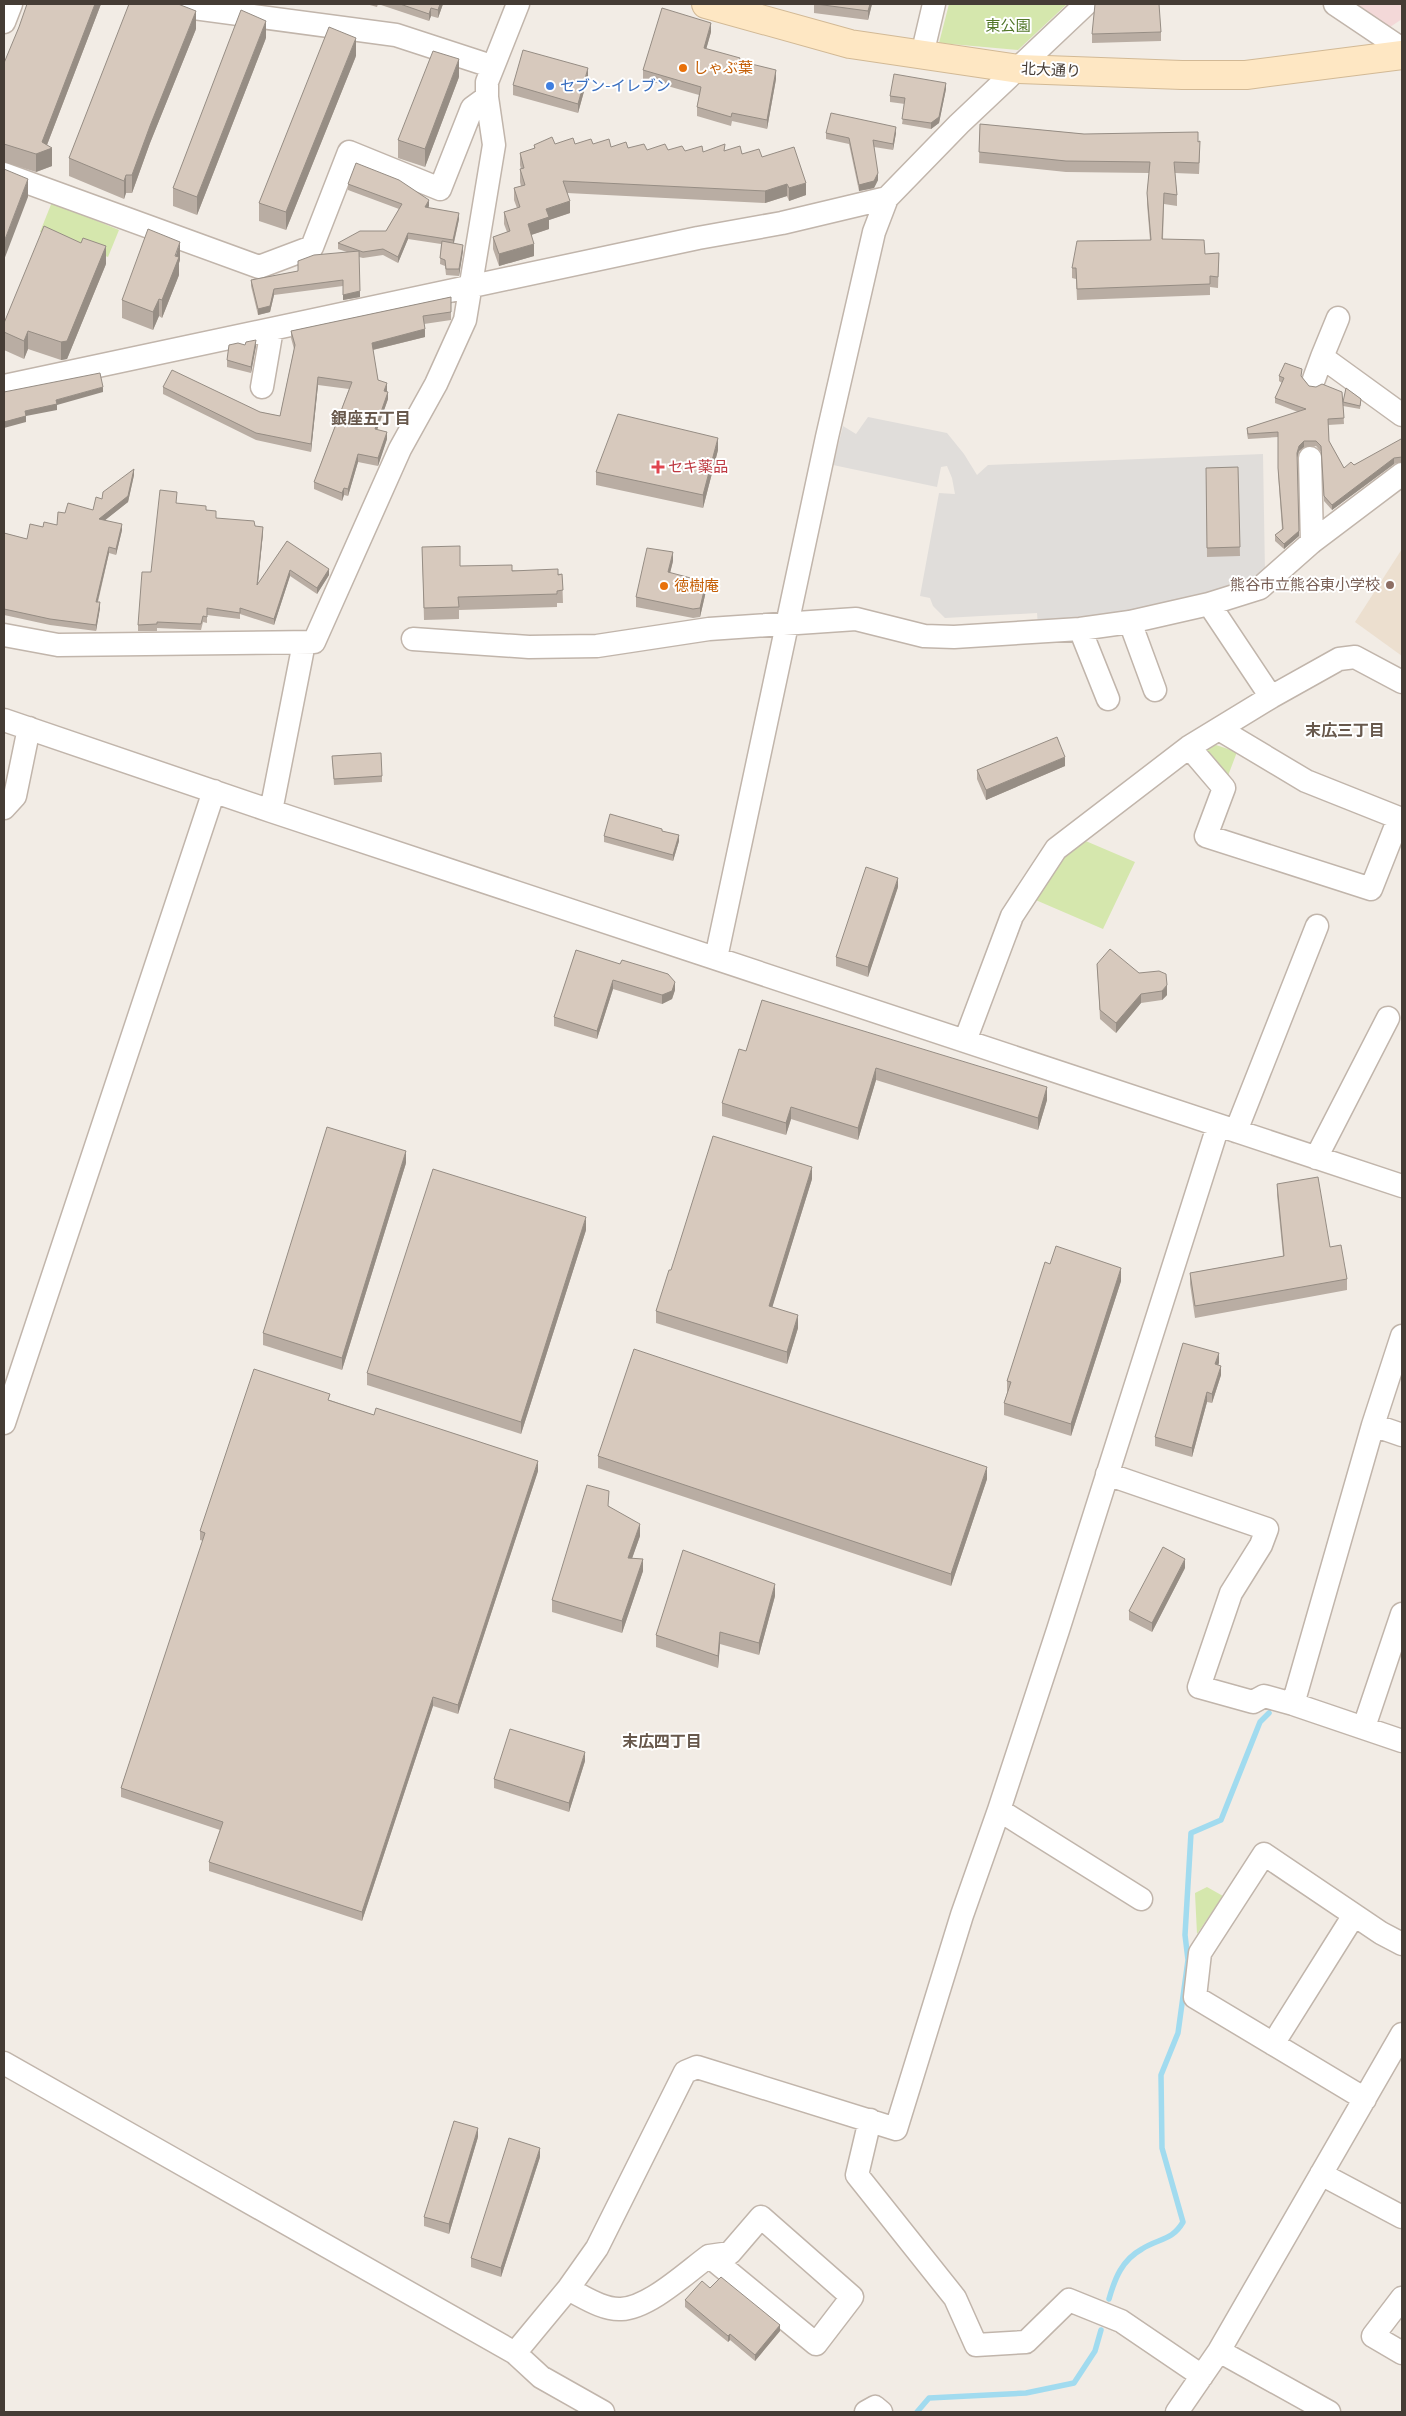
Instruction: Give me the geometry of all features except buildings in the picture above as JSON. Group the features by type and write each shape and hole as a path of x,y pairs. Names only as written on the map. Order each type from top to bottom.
{"street":[{"path":"4,22 11,4"},
{"path":"164,4 396,35 491,66"},
{"path":"4,635 58,645 115,642 314,642 319,635 400,449 436,384 465,320 494,145 487,98 487,82 491,66 518,4"},
{"name":"北大通り","path":"706,4 850,44 1019,69 1182,75 1246,75 1402,55"},
{"path":"922,55 934,4"},
{"path":"716,958 827,437 874,232 887,198 959,124 1086,4"},
{"path":"1336,4 1402,49"},
{"path":"4,174 259,267 312,247 349,152 440,189 472,108 487,98"},
{"path":"4,386 698,238 782,223 887,198"},
{"path":"1314,379 1338,318"},
{"path":"262,387 272,330"},
{"path":"1322,357 1402,415"},
{"path":"1310,458 1312,542"},
{"path":"413,639 529,646 597,646 709,629 789,622 856,619 924,636 954,637 1080,629 1130,622 1209,604 1260,588 1312,542 1402,474"},
{"path":"1209,604 1270,697"},
{"path":"1130,622 1155,690"},
{"path":"1080,629 1108,699"},
{"path":"271,811 304,643"},
{"path":"965,1041 1012,916 1056,849 1189,747 1270,697 1339,659 1354,657 1402,682"},
{"path":"4,720 271,811 1402,1186"},
{"path":"4,808 16,796 29,728"},
{"path":"1189,747 1224,788 1206,836 1371,889 1399,818 1306,781 1219,729"},
{"path":"4,1423 214,791"},
{"path":"515,2352 568,2289 597,2248 685,2072 697,2067 896,2129 962,1915 1107,1474 1227,1129 1317,926"},
{"path":"1316,1158 1388,1018"},
{"path":"1293,1704 1373,1425 1402,1336"},
{"path":"4,1369 26,1356"},
{"path":"1373,1425 1402,1435"},
{"path":"1107,1474 1267,1529 1260,1545 1231,1593 1199,1687 1253,1702 1264,1696 1364,1727 1402,1741"},
{"path":"1364,1727 1402,1614"},
{"path":"998,1810 1141,1899"},
{"path":"1365,2099 1195,1997 1200,1953 1264,1854 1354,1915 1402,1944"},
{"path":"1273,2044 1354,1915"},
{"path":"1177,2412 1219,2351 1402,2034"},
{"path":"4,2063 515,2352 541,2377 603,2412"},
{"path":"870,2120 857,2175 955,2298 976,2345 1026,2342 1069,2300 1121,2321 1202,2376"},
{"path":"1322,2174 1402,2217"},
{"path":"568,2289 604,2306 622,2309 646,2302 709,2256 730,2253 761,2217 852,2297 816,2344 709,2256"},
{"path":"1402,2298 1373,2336 1402,2353"},
{"path":"1219,2351 1300,2406 1329,2412"},
{"path":"866,2412 875,2407 881,2412"}],"shaded area":[{"path":"1354,4 1402,4 1402,19 1387,29"},
{"path":"868,417 947,433 964,454 977,475 988,465 1263,454 1265,573 1259,580 1080,622 1038,625 1037,613 945,618 933,606 930,598 920,596 939,493 955,494 952,478 947,466 941,467 937,487 833,465 843,426 856,434"},
{"name":"熊谷市立熊谷東小学校","path":"1402,549 1402,656 1355,622"}],"green space":[{"name":"東公園","path":"949,4 1067,4 1018,50 939,43"},
{"path":"52,202 119,230 108,257 40,232"},
{"path":"1216,745 1237,752 1226,781 1203,755 1208,749"},
{"path":"1081,839 1135,862 1103,929 1031,898 1064,852"},
{"path":"1207,1887 1223,1896 1197,1934 1195,1893"}],"waterway":[{"path":"1109,2299 1120,2270 1129,2258 1148,2245 1170,2236 1183,2222 1162,2148 1161,2075 1178,2033 1188,1960 1185,1935 1191,1833 1221,1820 1260,1722 1269,1713"},
{"path":"917,2412 929,2398 1026,2393 1074,2383 1095,2351 1101,2330"}],"place":[{"name":"しゃぶ葉","path":"683,68"},
{"name":"セブン-イレブン","path":"550,86"},
{"name":"セキ薬品","path":"658,467"},
{"name":"熊谷市立熊谷東小学校","path":"1390,585"},
{"name":"徳樹庵","path":"664,586"}],"district":[{"name":"銀座五丁目","path":"371,418"},
{"name":"末広三丁目","path":"1345,730"},
{"name":"末広四丁目","path":"662,1741"}]}
